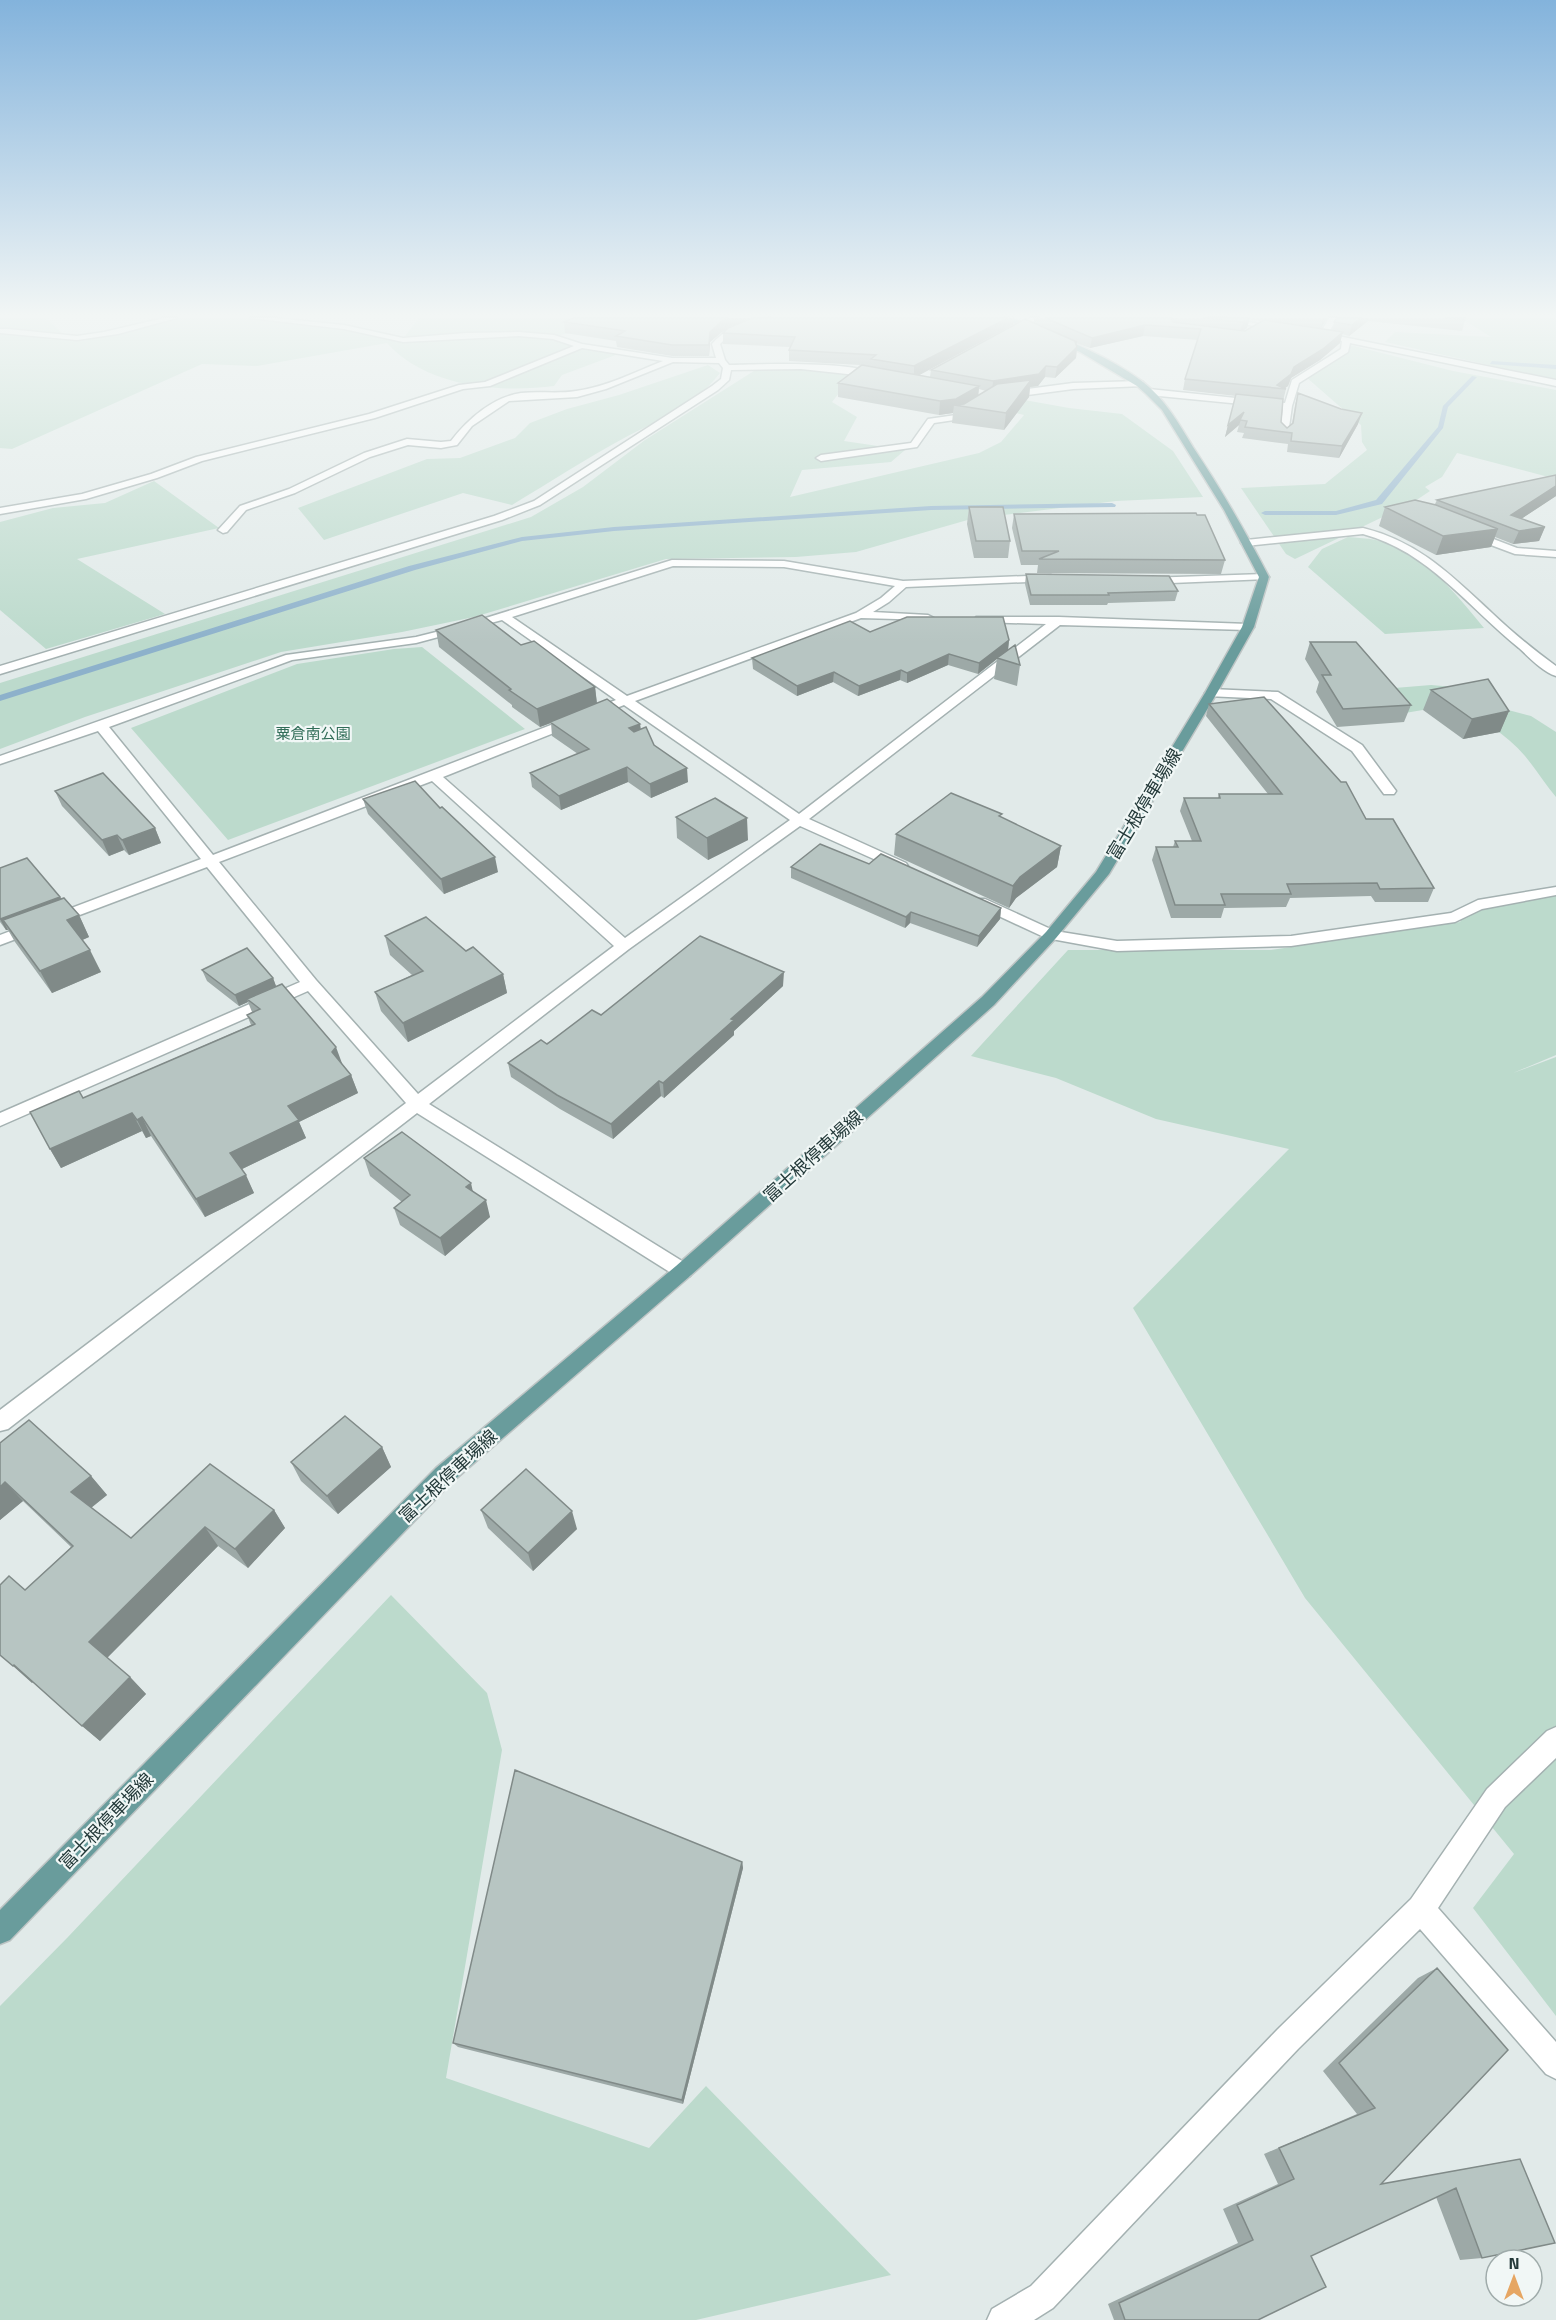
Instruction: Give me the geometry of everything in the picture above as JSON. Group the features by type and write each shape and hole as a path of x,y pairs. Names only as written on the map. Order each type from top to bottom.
{"main road":[{"path":"1176,426 1230,510 1264,576"},
{"name":"富士根停車場線","path":"0,1930 444,1475 683,1271 988,1001 1051,935 1102,874 1211,693 1248,627 1264,576"}],"street":[{"path":"0,511 83,497 154,476 199,459 331,426"},
{"path":"223,530 243,508 292,491 367,455 407,442 441,445 454,443 467,426"},
{"path":"0,670 487,521 537,503 656,426"},
{"path":"822,458 914,445 927,426"},
{"path":"1284,434 1285,426"},
{"path":"1363,531 1364,525 1372,522"},
{"path":"1246,543 1363,531 1381,534 1423,558 1458,586 1533,656 1554,669"},
{"path":"1464,531 1515,550 1556,554"},
{"path":"0,760 290,657 416,640 504,617 672,563 784,564 903,584 1064,579"},
{"path":"1130,580 1174,581 1264,576"},
{"path":"0,940 434,776 627,700 860,615 885,600 903,584"},
{"path":"860,615 946,618"},
{"path":"504,617 799,820 915,872"},
{"path":"968,619 1248,627"},
{"path":"0,1422 624,946 799,820 1059,620"},
{"path":"1211,693 1274,696 1358,748 1389,791"},
{"path":"101,726 310,984 418,1105 683,1271"},
{"path":"434,776 624,946"},
{"path":"967,896 1051,935 1117,946 1291,941 1455,917 1478,905 1556,891"},
{"path":"0,1120 310,984"},
{"path":"1003,2320 1042,2297 1288,2039 1421,1909 1496,1798 1556,1740"},
{"path":"1421,1909 1556,2064"}],"green space":[{"path":"0,426 63,426 12,449 0,448"},
{"path":"527,426 647,426 597,453 512,505 463,493 324,540 298,508 427,459 460,458 515,438"},
{"path":"667,426 852,426 844,441 905,450 891,462 802,470 790,497 979,453 1001,442 1014,426 1139,426 1173,451 1203,497 1116,501 971,519 856,552 796,557 666,559 474,617 402,632 281,652 85,717 0,749 0,683 531,517 583,487"},
{"path":"1361,426 1556,426 1556,479 1457,453 1442,477 1425,487 1430,491 1412,503 1295,559 1286,554 1241,488 1325,484 1367,450 1362,442"},
{"path":"154,481 219,528 77,559 165,614 46,649 0,610 0,522 53,508 105,503"},
{"path":"1348,537 1376,540 1409,553 1437,575 1484,628 1385,634 1308,567 1322,549"},
{"name":"粟倉南公園","path":"422,647 525,729 228,840 131,728 297,664"},
{"path":"1431,685 1454,687 1497,707 1531,716 1556,732 1556,797 1518,748 1458,704 1405,713 1346,692"},
{"path":"1556,891 1556,1055 1513,1073 1556,1057 1556,2016 1473,1908 1514,1854 1305,1598 1133,1308 1289,1149 1156,1119 1056,1078 971,1056 1068,950 1271,950 1460,922 1470,906"},
{"path":"391,1595 487,1693 502,1750 446,2078 649,2148 706,2086 891,2275 696,2320 0,2320 0,2006"}],"building":[{"path":"1354,426 1342,446 1291,441 1292,433 1245,427"},
{"path":"1556,475 1556,486 1511,515 1545,527 1519,531 1437,500"},
{"path":"1415,500 1436,505 1498,529 1443,536 1385,507"},
{"path":"969,507 1003,507 1010,541 976,541"},
{"path":"1196,513 1205,515 1225,560 1039,559 1059,551 1022,551 1014,514"},
{"path":"1026,574 1169,576 1178,591 1108,593 1109,595 1031,595"},
{"path":"482,615 521,645 534,641 595,687 537,709 509,690 511,689 436,630"},
{"path":"907,617 1003,617 1009,640 979,663 949,654 907,673 901,670 859,686 834,672 797,686 752,658 850,621 870,632"},
{"path":"1310,642 1356,642 1411,705 1343,709 1322,675 1331,675"},
{"path":"1015,645 1020,665 997,658"},
{"path":"1488,679 1509,711 1472,719 1431,690"},
{"path":"1264,697 1341,782 1346,782 1366,819 1393,819 1434,888 1380,889 1377,883 1287,884 1291,894 1221,894 1225,905 1175,905 1156,847 1178,847 1175,841 1201,841 1184,798 1220,798 1219,794 1282,794 1209,704"},
{"path":"607,699 640,724 629,728 634,732 646,727 654,745 687,768 650,784 627,767 559,796 530,773 589,749 550,722"},
{"path":"103,773 155,828 122,840 117,835 102,840 55,791"},
{"path":"415,781 440,808 442,807 495,857 441,879 363,799"},
{"path":"951,793 1002,814 999,816 1061,846 1020,877 1013,886 896,834"},
{"path":"715,798 747,818 707,838 676,817"},
{"path":"820,844 869,864 881,854 1001,908 979,936 911,912 906,917 791,867"},
{"path":"27,858 60,897 0,919 0,868"},
{"path":"64,898 79,915 67,920 90,950 40,971 3,920"},
{"path":"426,917 466,951 473,947 503,974 403,1023 375,992 423,971 385,936"},
{"path":"700,936 784,972 663,1083 659,1081 611,1124 557,1095 508,1063 541,1040 547,1044 592,1010 601,1015"},
{"path":"247,948 273,978 235,995 202,970"},
{"path":"282,984 336,1047 332,1052 351,1075 288,1106 299,1120 230,1153 246,1175 196,1199 142,1117 137,1120 132,1113 50,1149 30,1112 79,1091 83,1098 255,1024 247,1015 260,1009 247,999"},
{"path":"402,1132 471,1183 466,1187 486,1200 440,1238 394,1208 410,1195 364,1158"},
{"path":"345,1416 382,1447 327,1496 291,1462"},
{"path":"29,1420 91,1476 71,1492 131,1538 210,1464 274,1510 235,1549 205,1527 89,1642 130,1677 82,1726 0,1655 0,1585 9,1576 25,1590 73,1546 5,1482 0,1487 0,1443"},
{"path":"526,1469 572,1511 528,1553 481,1510"},
{"path":"515,1770 742,1862 682,2100 453,2043"},
{"path":"1437,1968 1508,2050 1381,2184 1520,2159 1555,2243 1531,2248 1484,2248 1484,2258 1482,2258 1456,2188 1311,2256 1326,2287 1258,2320 1125,2320 1119,2303 1253,2240 1237,2205 1294,2179 1279,2148 1375,2108 1339,2063"}],"waterway":[{"path":"1265,513 1336,513 1379,502 1441,426"},
{"path":"0,698 412,568 522,539 614,529 931,508 1112,505"}]}
